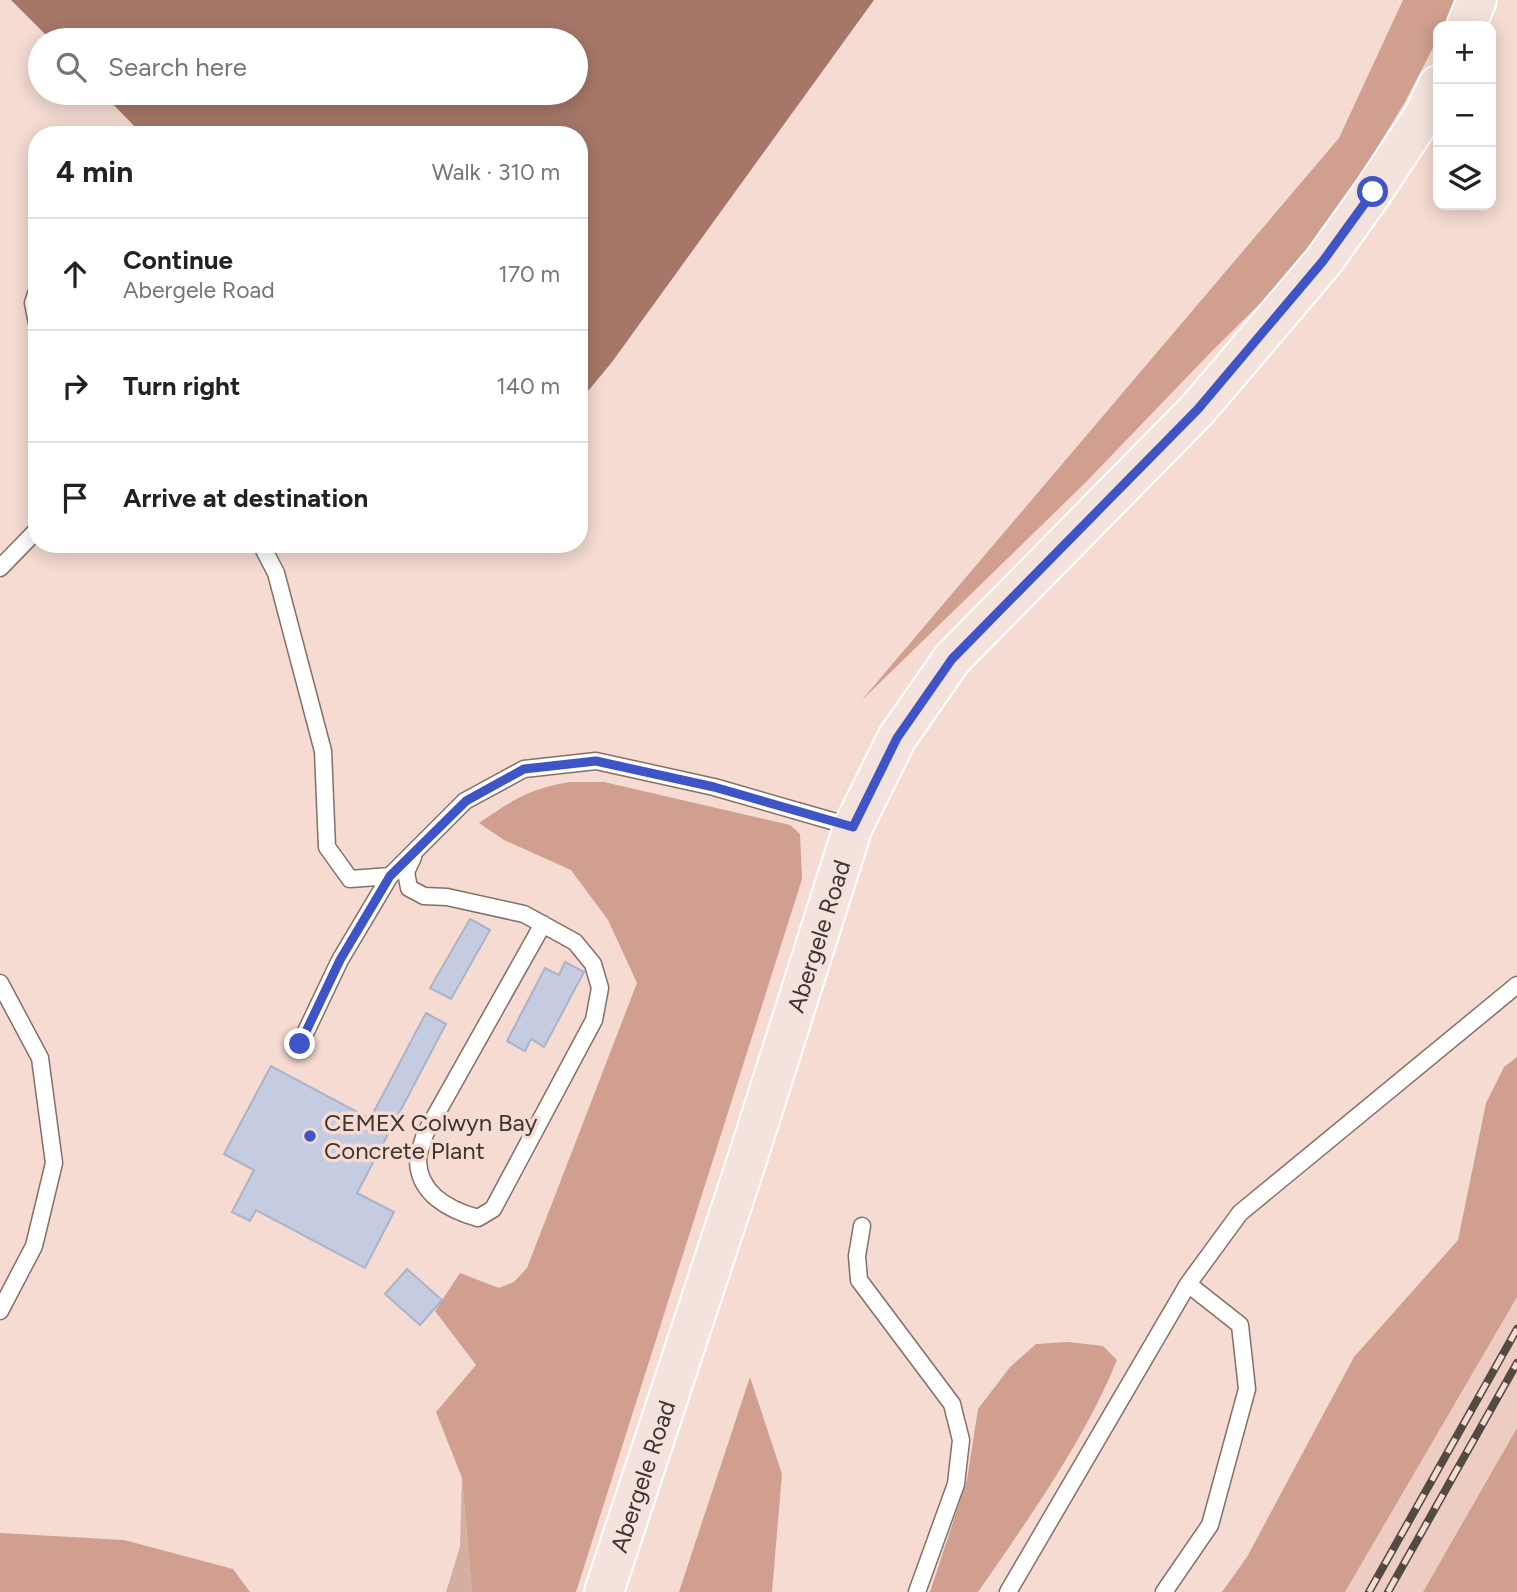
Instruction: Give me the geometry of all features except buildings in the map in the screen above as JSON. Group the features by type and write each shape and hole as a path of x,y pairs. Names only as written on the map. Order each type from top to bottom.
{"main road":[{"path":"1468,21 1477,0"},
{"name":"Abergele Road","path":"604,1592 748,1157 853,827 897,738 952,659 1198,409 1323,261 1373,192 1424,115 1433,96"}],"lane":[{"path":"0,568 28,539"},
{"path":"266,553 276,573 323,751 327,847 350,879 390,876"},
{"path":"300,1044 340,960 390,876 466,801 524,769 596,761 714,787 853,827"},
{"path":"418,846 406,872 410,888 424,896 447,897 524,914 575,942 593,964 600,988 594,1020 493,1209 478,1218 458,1213 435,1198 420,1180 418,1158 425,1134 542,924"},
{"path":"0,983 40,1058 54,1163 34,1246 0,1311"},
{"path":"1008,1592 1188,1283 1240,1213 1517,985"},
{"path":"862,1226 857,1256 859,1280 952,1404 961,1440 956,1484 917,1592"},
{"path":"1164,1592 1210,1525 1247,1389 1240,1325 1188,1283"}],"shaded area":[{"path":"11,0 874,0 612,362 588,391 588,126 134,126 114,105 588,105 588,28 39,28"},
{"path":"1403,0 1454,0 1447,21 1433,21 1433,48 1405,102 1358,179 1298,266 1085,483 861,701 1339,138"},
{"path":"570,782 604,782 790,825 800,834 802,879 576,1592 472,1592 462,1478 436,1412 476,1365 435,1311 460,1273 499,1288 514,1282 527,1268 637,983 608,920 571,870 504,840 479,823 522,796"},
{"path":"1517,1057 1517,1297 1345,1592 1222,1592 1247,1557 1354,1357 1458,1240 1486,1103 1504,1067"},
{"path":"1517,1297 1517,1428 1423,1592 1345,1592"},
{"path":"1068,1342 1103,1346 1117,1360 1072,1450 978,1592 930,1592 967,1480 978,1409 1010,1367 1036,1344"},
{"path":"750,1377 782,1474 772,1592 679,1592"},
{"path":"1517,1428 1517,1592 1423,1592"},
{"path":"462,1478 472,1592 446,1592 460,1547"},
{"path":"0,1533 124,1540 233,1569 250,1592 0,1592"}],"railway":[{"path":"1369,1592 1517,1329"},
{"path":"1388,1592 1517,1363"}],"place":[{"name":"CEMEX Colwyn Bay Concrete Plant","path":"310,1136"}],"route":[{"path":"300,1044 340,960 390,876 466,801 524,769 596,761 714,787 853,827 897,738 952,659 1198,409 1323,261 1373,192"}]}
